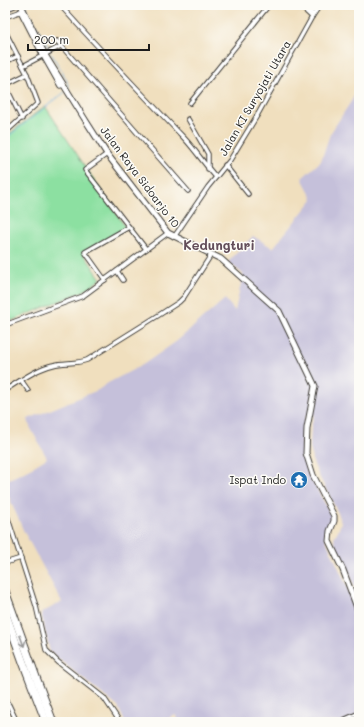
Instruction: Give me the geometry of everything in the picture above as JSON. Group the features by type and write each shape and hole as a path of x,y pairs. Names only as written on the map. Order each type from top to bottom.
{"highway":[{"path":"5,591 53,722"},
{"path":"5,612 46,722"}],"street":[{"path":"5,10 17,5"},
{"path":"60,5 186,141 216,177"},
{"path":"190,103 269,5"},
{"path":"298,5 313,15"},
{"path":"303,5 313,15"},
{"name":"Jalan KI Suryojati Utara","path":"174,237 225,165 258,114 320,5"},
{"path":"5,18 21,9"},
{"name":"Jalan Raya Sidoarjo 10","path":"21,9 45,55 107,154 168,233 226,264 279,311 315,386 307,428 306,453 313,475 334,516 329,541 343,570 359,613"},
{"path":"5,31 6,38 18,56 27,74 38,103 5,133"},
{"path":"57,41 188,191"},
{"path":"23,66 61,46"},
{"path":"5,62 18,56"},
{"path":"22,119 5,85 27,74"},
{"path":"188,119 208,154 208,169"},
{"path":"107,154 85,170 146,249"},
{"path":"225,165 248,194"},
{"path":"105,280 85,252 129,227"},
{"path":"5,325 83,296 168,233"},
{"path":"5,390 47,366 87,360 179,302 184,297 211,255"},
{"path":"117,271 123,280"},
{"path":"22,380 28,390"},
{"path":"5,510 36,606 46,650 58,662 104,698 120,722"},
{"path":"7,562 21,558"},
{"path":"5,700 17,722"},
{"path":"339,722 359,713"}],"shaded area":[{"path":"359,85 359,600 349,573 335,547 334,537 341,522 338,513 312,460 310,446 311,427 314,415 306,416 302,443 305,462 313,482 333,518 326,534 326,540 349,591 359,621 359,722 179,722 176,715 160,722 125,722 118,707 50,652 41,613 62,602 24,532 5,488 5,481 26,471 47,458 30,427 28,419 98,390 144,364 177,341 225,299 235,311 243,274 228,262 253,236 273,248 313,199 302,178 321,161 330,134 352,100"}],"green space":[{"path":"45,106 126,228 83,253 101,279 84,291 11,321 5,313 5,137"}],"waterway":[{"path":"25,5 50,50"},
{"path":"51,53 66,79 69,89"},
{"path":"5,139 65,92"}],"place":[{"name":"Ispat Indo","path":"299,480"}],"district":[{"name":"Kedungturi","path":"219,245"}]}
